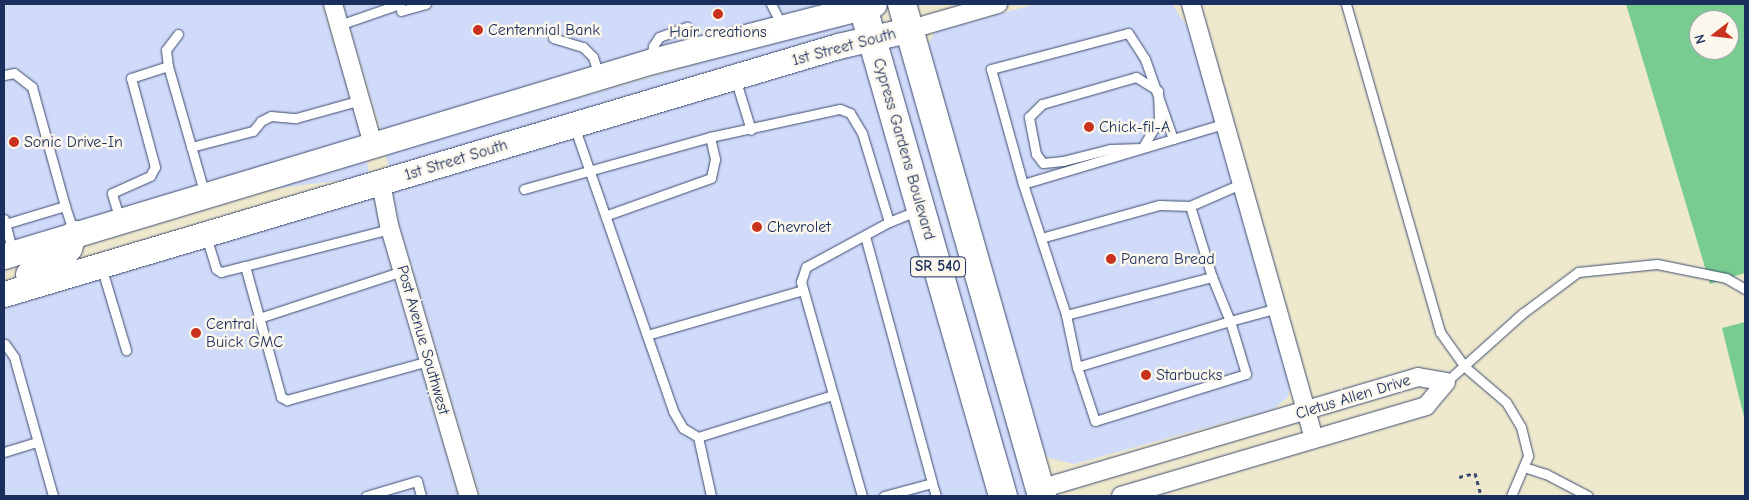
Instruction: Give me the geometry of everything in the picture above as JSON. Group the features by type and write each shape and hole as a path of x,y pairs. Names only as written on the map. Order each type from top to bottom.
{"main road":[{"name":"SR 540","path":"902,4 1041,493"},
{"name":"1st Street South","path":"9,255 74,233 652,61 867,5"},
{"name":"Cypress Gardens Boulevard","path":"867,5 872,39 1003,496"},
{"name":"1st Street South","path":"4,294 735,78 908,30"},
{"path":"4,289 61,258 69,248 74,233"}],"street":[{"path":"333,4 373,144"},
{"path":"908,30 998,4"},
{"path":"1191,4 1279,308 1314,438"},
{"name":"Post Avenue Southwest","path":"381,183 390,229 469,496"},
{"name":"Cletus Allen Drive","path":"1041,493 1418,377 1446,382 1426,406 1121,496"}],"lane":[{"path":"339,25 400,7 426,4"},
{"path":"771,4 782,26"},
{"path":"1346,4 1440,332 1465,367 1506,402 1516,419 1528,456 1511,496"},
{"path":"652,61 653,46 659,36 687,27"},
{"path":"1173,139 1158,91 1144,59 1128,33 991,69 1023,184 1066,315 1077,367 1095,421 1246,374 1230,321 1212,277 1190,206"},
{"path":"178,34 166,50 168,66 205,195"},
{"path":"553,38 576,44 589,52 600,77"},
{"path":"120,220 112,193 150,176 155,167 131,78 168,66"},
{"path":"4,76 14,73 32,87 74,233"},
{"path":"1142,148 1110,149 1063,161 1043,163 1036,154 1028,116 1042,104 1116,80 1136,77 1158,91"},
{"path":"735,78 751,130"},
{"path":"1142,148 1159,120 1158,91"},
{"path":"191,147 253,131 261,121 271,116 296,118 361,100"},
{"path":"524,189 710,137 751,130 840,109 850,113 862,133 889,222"},
{"path":"1023,184 1226,124"},
{"path":"574,126 607,215 673,411 683,428 698,437 833,395"},
{"path":"607,215 711,178 715,159 710,137"},
{"path":"1040,238 1159,205 1190,206 1243,183"},
{"path":"9,255 5,221 65,206"},
{"path":"862,496 801,282 806,267 889,222 921,210"},
{"path":"205,235 216,270 221,272 390,229"},
{"path":"865,236 936,496"},
{"path":"1446,382 1465,367 1523,313 1578,272 1657,264 1726,278 1744,288"},
{"path":"101,265 126,350"},
{"path":"245,266 281,397 287,400 429,361"},
{"path":"259,318 403,271"},
{"path":"1066,315 1212,277"},
{"path":"647,335 803,290"},
{"path":"1077,367 1279,308"},
{"path":"4,342 14,357 53,496"},
{"path":"698,437 699,453 711,496"},
{"path":"4,452 37,442"},
{"path":"1524,467 1546,474 1588,496"},
{"path":"370,496 417,481 422,496"},
{"path":"884,496 932,483"}],"path":[{"path":"1459,477 1474,473 1481,496"}],"shaded area":[{"path":"4,4 322,4 363,143 4,247"},
{"path":"343,4 842,4 383,137"},
{"path":"1036,4 1172,4 1188,28 1291,377 1288,397 1274,409 1074,464 1049,458 1034,440 925,50 935,32"},
{"path":"856,18 860,32 389,167 385,153"},
{"path":"901,41 1031,496 1014,496 885,46"},
{"path":"865,50 992,496 480,496 399,223 392,189"},
{"path":"367,161 369,177 74,213 72,197"},
{"path":"373,195 380,228 458,496 4,496 4,303"}],"green space":[{"path":"1626,4 1745,4 1745,273 1710,284"},
{"path":"1745,322 1745,421 1722,328"}],"place":[{"name":"Hair creations","path":"718,14"},
{"name":"Centennial Bank","path":"478,30"},
{"name":"Chick-fil-A","path":"1089,127"},
{"name":"Sonic Drive-In","path":"14,142"},
{"name":"Chevrolet","path":"757,227"},
{"name":"Panera Bread","path":"1111,259"},
{"name":"Central Buick GMC","path":"196,333"},
{"name":"Starbucks","path":"1146,375"}]}
